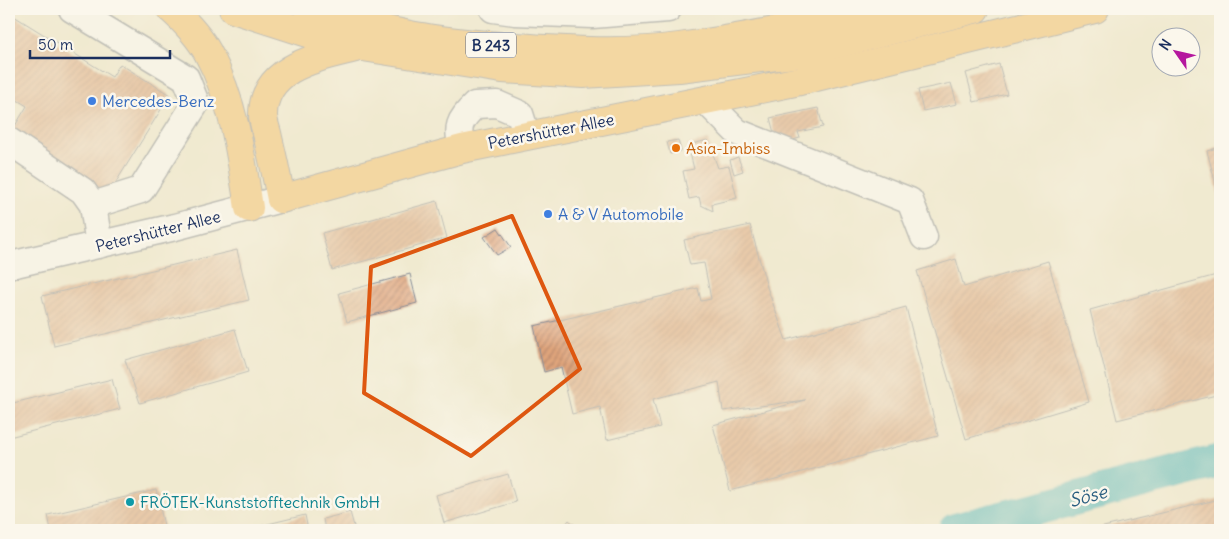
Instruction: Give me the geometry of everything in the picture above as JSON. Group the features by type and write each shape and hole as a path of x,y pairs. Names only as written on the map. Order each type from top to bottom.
{"main road":[{"path":"171,9 181,18 207,51 227,96 239,139 249,208"},
{"name":"B 243","path":"232,9 314,35 362,46 502,68 583,74 679,58 778,30 881,9"},
{"name":"B 243","path":"308,9 362,24 422,37 478,44 679,58 801,53 975,9"},
{"name":"Petershütter Allee","path":"281,199 462,149 809,79 1095,9"},
{"path":"281,199 263,116 265,101 270,90 280,76 300,64 362,46"}],"street":[{"path":"72,9 186,78 196,103 141,190 93,204"},
{"path":"492,9 515,12 592,15 668,9"},
{"path":"705,100 737,132 910,201 924,237"},
{"path":"462,149 458,133 462,118 475,105 497,104 520,114 527,136"},
{"path":"9,141 83,190 93,204 99,245"},
{"name":"Petershütter Allee","path":"9,264 99,245 281,199"}],"highlighted area":[{"path":"512,216 580,369 471,456 364,393 371,267"}],"building":[{"name":"Mercedes-Benz","path":"9,13 112,77 120,64 170,95 108,195 56,163 12,131 27,106 9,95"},
{"path":"999,64 1007,94 974,102 966,73"},
{"path":"951,83 957,104 923,111 918,90"},
{"path":"818,108 823,127 798,132 800,138 777,144 770,118"},
{"path":"678,140 681,151 670,154 667,142"},
{"path":"708,140 718,168 729,166 737,198 712,204 713,211 701,205 699,197 689,199 683,171 694,169 688,145"},
{"path":"1220,147 1220,200 1207,151"},
{"path":"738,157 743,171 734,174 730,160"},
{"path":"437,201 447,238 332,270 322,233"},
{"path":"750,225 767,287 786,340 906,307 938,436 730,491 713,425 805,400 723,411 719,382 653,399 660,427 607,440 600,407 572,414 561,367 544,372 534,326 698,288 701,301 711,299 704,263 690,265 684,240"},
{"path":"498,228 511,247 497,255 484,237"},
{"path":"237,250 249,300 54,346 42,296"},
{"path":"956,259 964,287 1048,261 1089,402 966,439 917,271"},
{"path":"410,274 417,303 347,322 339,293"},
{"path":"1220,274 1220,394 1117,420 1090,310"},
{"path":"235,329 248,372 140,403 125,360"},
{"path":"112,379 120,409 9,437 9,404"},
{"path":"508,474 516,502 444,523 436,495"},
{"name":"FRÖTEK-Kunststofftechnik GmbH","path":"156,490 165,530 51,530 48,515"},
{"path":"1220,499 1220,530 1091,530"},
{"name":"FRÖTEK-Kunststofftechnik GmbH","path":"350,512 355,530 325,530 323,519"},
{"name":"FRÖTEK-Kunststofftechnik GmbH","path":"305,515 308,530 243,530"},
{"path":"569,520 581,530 561,530"}],"waterway":[{"name":"Söse","path":"955,530 1220,461"}],"place":[{"name":"Mercedes-Benz","path":"92,101"},
{"name":"Asia-Imbiss","path":"676,148"},
{"name":"A & V Automobile","path":"548,214"},
{"name":"FRÖTEK-Kunststofftechnik GmbH","path":"130,502"}]}
